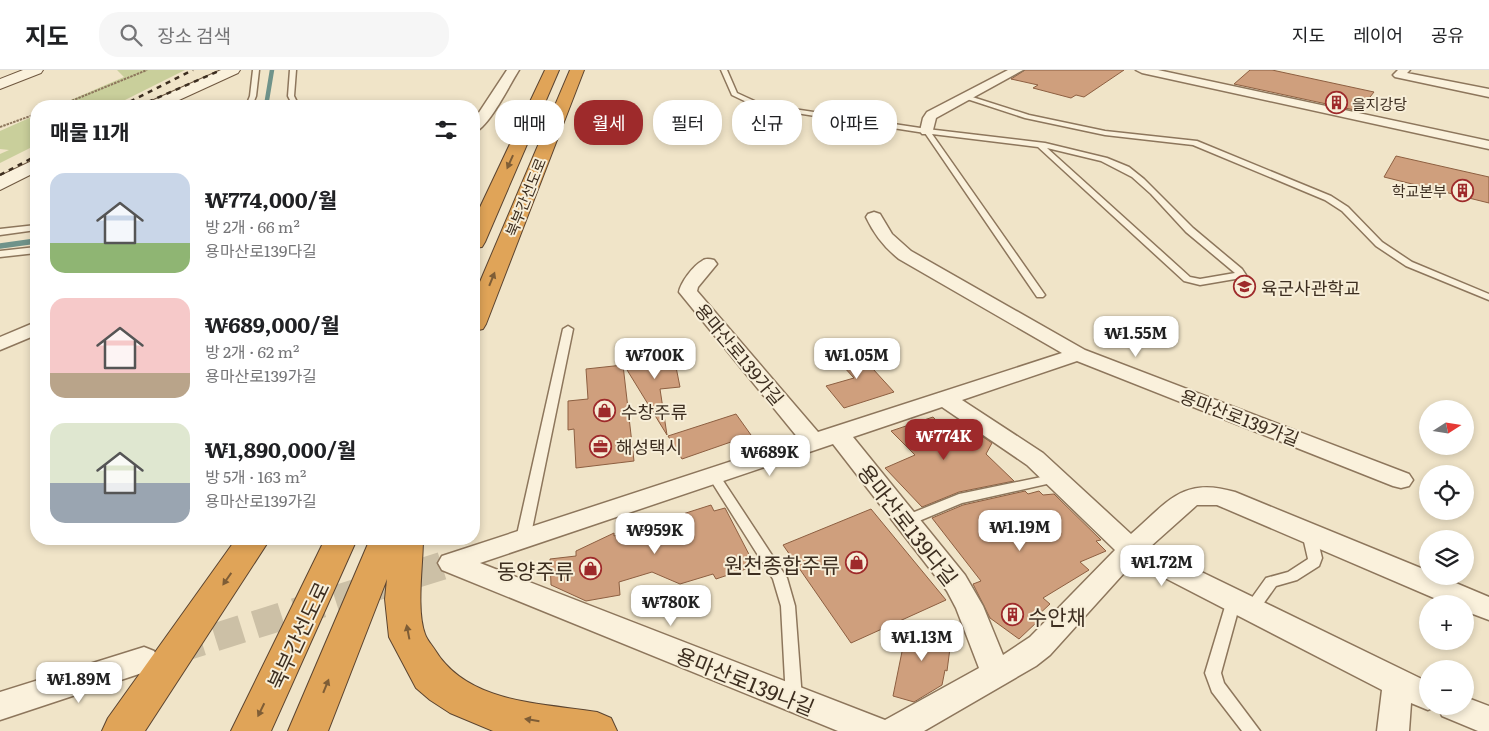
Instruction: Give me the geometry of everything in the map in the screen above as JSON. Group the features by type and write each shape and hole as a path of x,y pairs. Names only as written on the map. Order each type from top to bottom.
{"highway":[{"name":"북부간선도로","path":"480,228 552,70"},
{"name":"북부간선도로","path":"480,309 577,70"},
{"path":"480,216 493,198"},
{"path":"122,731 250,545"},
{"name":"북부간선도로","path":"251,731 338,545"},
{"path":"308,731 384,545"},
{"path":"407,545 403,599 407,638 430,676 444,688 464,700 499,714 597,731"}],"street":[{"path":"0,83 22,70"},
{"path":"0,83 36,70"},
{"path":"166,100 233,70"},
{"path":"480,121 513,70"},
{"path":"927,131 931,114 1017,70"},
{"path":"1142,70 1489,145"},
{"path":"1166,70 1191,81"},
{"path":"1404,70 1399,75 1489,93"},
{"path":"0,184 30,168"},
{"name":"용마산로139가길","path":"874,216 881,232 894,247 905,255 1078,354 1401,480"},
{"name":"용마산로139가길","path":"708,264 689,286 688,292 826,438"},
{"path":"0,344 30,331"},
{"path":"523,539 1078,354"},
{"path":"945,399 1021,448 1056,478 1101,524 1131,549 1419,692"},
{"name":"용마산로139다길","path":"826,438 907,521 963,593 996,674"},
{"path":"895,731 1026,657 1040,646 1131,549 1189,498 1202,495 1226,498 1489,610"},
{"name":"용마산로139나길","path":"523,539 450,563 875,731"},
{"path":"0,706 144,660"},
{"path":"1393,731 1398,683"},
{"path":"1474,715 1489,721"}],"lane":[{"path":"251,100 256,70"},
{"path":"293,70 291,96 293,100"},
{"path":"724,70 734,94 759,106 927,131 1040,145 1081,153 1120,166 1135,174 1193,234 1239,271 1241,275 1200,282 1188,279 1040,145"},
{"path":"966,96 1027,117 1105,133 1194,143 1328,198 1345,209 1378,244 1409,264 1489,297"},
{"path":"927,131 1040,295"},
{"path":"0,232 30,229"},
{"path":"0,254 30,251"},
{"path":"523,539 568,329"},
{"path":"714,476 780,578 788,606 794,699"},
{"path":"907,521 959,499 1056,478"},
{"path":"1252,731 1218,687 1213,673 1243,605 1270,582 1292,576 1314,562 1315,558 1310,533"}],"path":[{"path":"74,100 147,70"},
{"path":"0,127 30,116"}],"green space":[{"path":"117,70 185,70 125,100 71,100 124,77"},
{"path":"30,118 30,148 0,163 0,154 9,150 0,149 0,131"}],"building":[{"path":"1025,70 1124,70 1084,97 1076,95 1071,98 1033,88 1038,85 1011,79"},
{"name":"을지강당","path":"1250,70 1272,70 1374,92 1359,111 1234,84"},
{"name":"학교본부","path":"1396,156 1489,177 1489,203 1384,177"},
{"path":"852,346 894,392 844,408 826,386 854,378 830,352"},
{"path":"673,352 680,387 660,389 667,435 624,365 645,363 644,355"},
{"path":"623,365 634,461 576,468 574,429 568,430 568,401 588,399 586,369"},
{"path":"736,414 751,435 682,459 668,436"},
{"path":"933,417 943,427 961,422 992,443 986,454 1014,481 959,492 922,507 885,468 915,455 891,431"},
{"path":"1025,491 1028,494 1039,491 1043,495 1054,494 1101,540 1096,541 1106,551 1080,562 1089,570 1043,598 1050,604 1035,618 1038,621 1019,639 990,618 973,584 981,581 932,518 963,505"},
{"path":"711,505 714,511 725,508 755,566 716,579 713,574 680,584 652,572 619,582 620,595 586,601 551,585 550,559 576,556 576,551 614,533 614,536"},
{"path":"871,509 946,600 851,643 783,545"},
{"path":"908,622 952,633 947,671 945,670 942,685 914,702 893,696"}],"waterway":[{"path":"267,100 272,70"},
{"path":"0,246 30,242"}],"tunnel":[{"path":"175,650 451,563"}],"railway":[{"path":"133,100 193,70"},
{"path":"153,100 221,70"},
{"path":"0,175 30,159"}],"place":[{"name":"을지강당","path":"1336,103"},
{"name":"학교본부","path":"1463,190"},
{"name":"육군사관학교","path":"1245,287"},
{"name":"수창주류","path":"605,411"},
{"name":"해성택시","path":"600,446"},
{"name":"원천종합주류","path":"856,563"},
{"name":"동양주류","path":"590,569"},
{"name":"수안채","path":"1012,615"}]}
